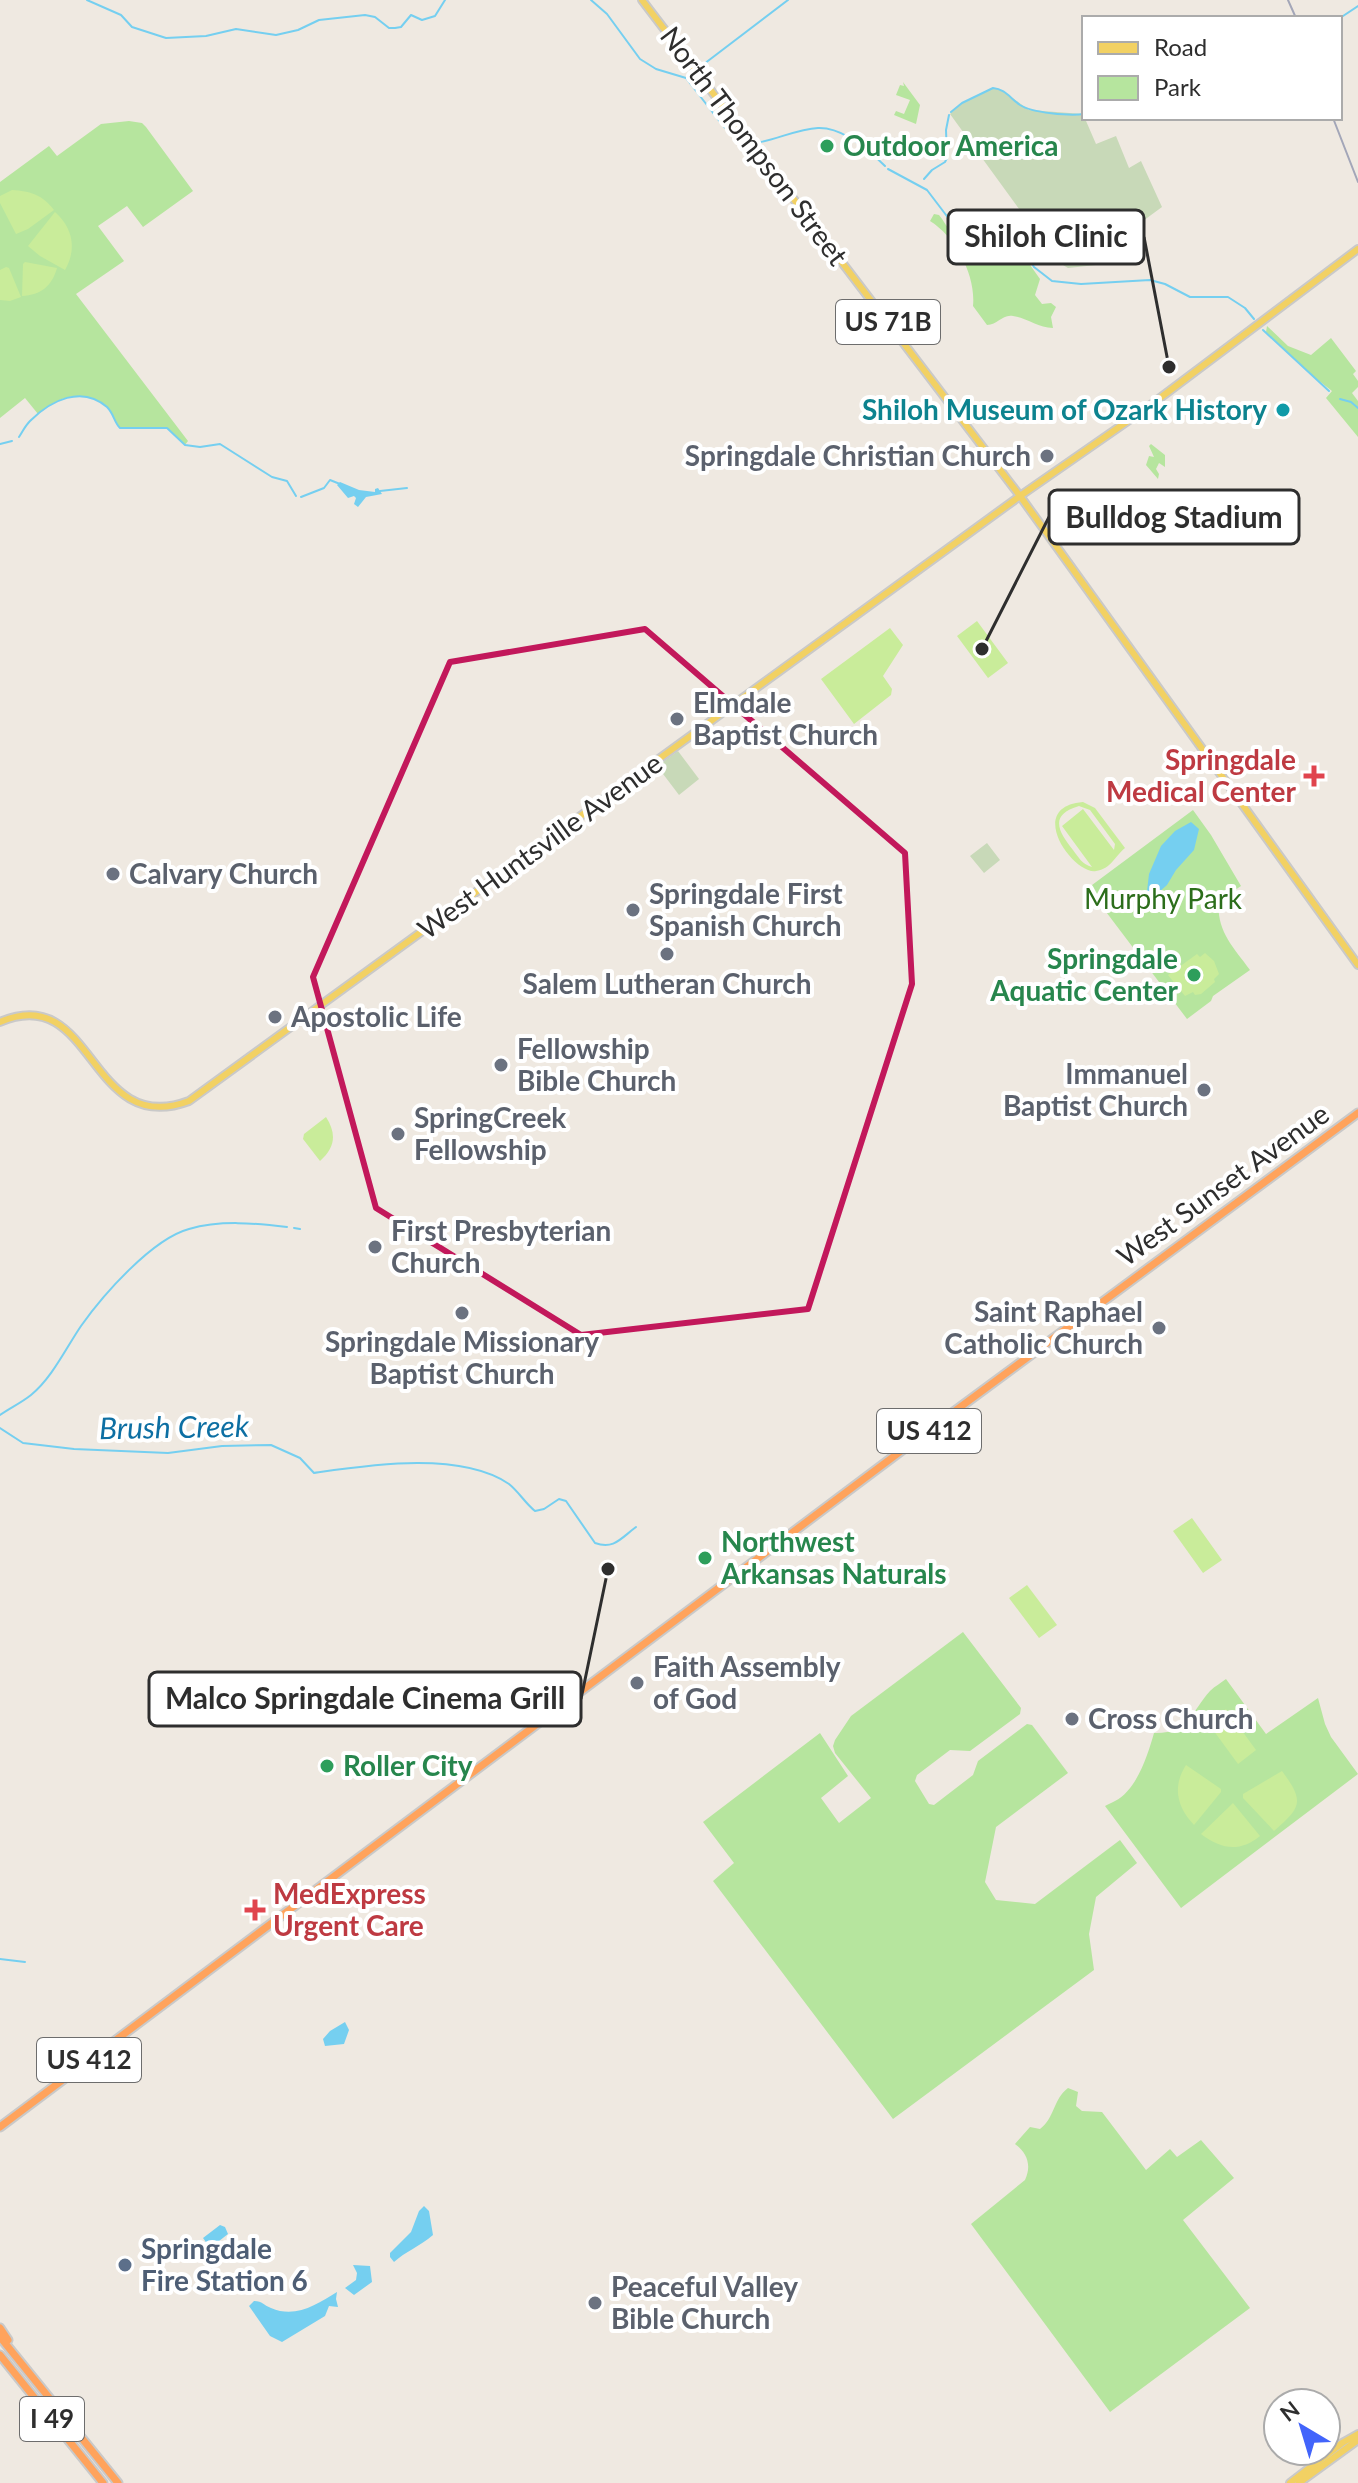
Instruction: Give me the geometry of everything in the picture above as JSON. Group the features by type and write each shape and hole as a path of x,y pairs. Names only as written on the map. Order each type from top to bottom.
{"highway":[{"name":"West Sunset Avenue","path":"0,2127 1358,1113"},
{"path":"0,2328 26,2369"},
{"name":"I 49","path":"0,2337 118,2483"},
{"name":"I 49","path":"0,2355 103,2483"}],"main road":[{"name":"North Thompson Street","path":"642,0 1020,496 1358,965"},
{"name":"West Huntsville Avenue","path":"0,1022 23,1016 43,1018 66,1029 115,1089 135,1103 156,1107 178,1105 199,1095 1020,496 1148,407 1358,249"},
{"path":"1290,2483 1338,2446 1358,2437"},
{"path":"1299,2483 1358,2437"}],"highlighted area":[{"path":"645,629 905,853 912,984 808,1309 581,1335 376,1208 313,977 450,662"}],"green space":[{"path":"903,82 920,105 916,124 894,115 896,111 904,114 910,100 896,95 900,85 904,86"},
{"path":"993,88 1003,91 1029,110 1082,114 1082,120 1086,120 1096,144 1116,136 1129,168 1141,161 1162,207 1117,240 1133,261 1068,268 1048,256 1030,224 950,114 962,103"},
{"path":"142,123 146,127 193,191 143,227 127,206 98,226 124,261 76,294 188,441 185,445 167,428 120,428 107,407 99,401 81,396 63,399 38,414 25,398 0,418 0,182 49,146 57,156 101,124"},
{"path":"12,190 36,195 54,210 16,234 0,203 0,196"},
{"path":"55,212 66,225 71,239 71,254 65,270 28,246"},
{"path":"934,214 939,215 958,240 976,243 980,236 991,243 1006,243 1023,255 1040,279 1035,295 1042,304 1051,303 1056,307 1051,317 1053,328 1009,316 987,325 973,306 968,270 956,247 930,221"},
{"path":"23,264 57,268 45,288 22,296"},
{"path":"6,267 21,297 10,301 0,300 0,270"},
{"path":"1267,326 1288,346 1311,355 1331,338 1356,371 1353,374 1358,387 1352,393 1358,401 1358,437 1326,398 1332,391 1266,332"},
{"path":"1151,444 1165,455 1165,467 1159,463 1156,469 1158,479 1146,465 1149,456 1154,457"},
{"path":"977,621 1008,663 988,678 957,636"},
{"path":"890,628 903,645 883,676 892,689 891,695 854,724 821,679"},
{"path":"678,751 699,779 679,795 657,766"},
{"path":"1083,802 1095,808 1125,848 1105,868 1096,871 1076,863 1059,840 1055,827 1057,815 1066,807","holes":["1079,806 1090,810 1115,844 1114,850 1083,809 1062,826 1092,867 1079,858 1059,825 1063,814 1069,810"]},
{"name":"Murphy Park","path":"1193,810 1241,886 1219,895 1219,918 1226,936 1250,970 1187,1019 1088,888"},
{"path":"987,843 1000,860 984,873 970,856"},
{"name":"Springdale Aquatic Center","path":"1205,953 1214,961 1219,974 1201,994 1195,995 1193,992 1185,996 1168,975 1197,954 1200,957"},
{"path":"326,1117 333,1140 320,1161 303,1139 304,1134"},
{"path":"1192,1518 1222,1560 1203,1573 1173,1531"},
{"path":"1027,1585 1057,1625 1039,1638 1009,1598"},
{"path":"963,1632 1021,1708 1020,1714 970,1751 950,1750 917,1775 915,1781 929,1804 934,1805 973,1775 978,1761 1027,1724 1032,1725 1068,1773 996,1827 985,1882 996,1900 1035,1904 1120,1840 1137,1863 1096,1897 1089,1934 1094,1970 893,2119 713,1881 734,1863 703,1822 820,1733 848,1776 821,1798 839,1823 871,1798 835,1753 835,1740 851,1716"},
{"path":"1226,1679 1266,1734 1318,1698 1331,1737 1358,1774 1181,1908 1105,1806 1130,1789 1145,1761 1154,1733 1182,1726 1210,1691"},
{"path":"1226,1709 1256,1750 1238,1764 1208,1723"},
{"path":"1186,1765 1221,1789 1194,1825 1178,1796 1179,1781"},
{"path":"1282,1771 1294,1790 1297,1804 1290,1816 1274,1831 1243,1798 1243,1794"},
{"path":"1233,1803 1260,1836 1245,1845 1230,1847 1201,1834"},
{"path":"1068,2088 1078,2092 1076,2106 1082,2111 1102,2112 1146,2170 1170,2149 1177,2157 1201,2140 1234,2178 1183,2220 1250,2308 1110,2412 971,2224 1025,2180 1027,2160 1015,2144 1030,2127 1040,2129 1045,2125"}],"water":[{"path":"340,482 359,490 375,492 378,488 382,494 366,497 358,507 354,504 356,498 348,498 337,485"},
{"path":"1191,822 1199,829 1194,850 1167,885 1149,901 1139,918 1136,916 1161,846 1175,831"},
{"path":"345,2022 349,2030 344,2044 325,2046 323,2039"},
{"path":"424,2206 429,2211 433,2235 394,2262 390,2253 411,2232"},
{"path":"220,2225 225,2227 228,2234 214,2245 208,2245 203,2238"},
{"path":"353,2265 370,2266 372,2282 354,2295 345,2288 356,2280"},
{"path":"337,2292 338,2307 329,2306 325,2316 282,2342 270,2336 249,2306 257,2301 280,2311 298,2311"}],"waterway":[{"path":"87,0 121,15 132,27 166,38 206,36 236,29 276,35 298,30 319,20 365,15 395,28 401,27 411,15 422,20 435,16 445,0"},
{"path":"591,0 607,14 640,59 656,69 686,78 724,127 739,138 746,139"},
{"path":"700,67 788,0"},
{"path":"1342,17 1358,6"},
{"path":"951,112 993,88 1033,110 1082,114"},
{"path":"924,179 947,158 949,115"},
{"path":"752,140 761,142 804,130 827,129 854,140 885,166"},
{"path":"888,169 927,190 959,232 974,235 995,231 1018,240 1034,267 1052,281 1081,284 1150,280 1190,297 1228,297 1245,308 1254,319"},
{"path":"1263,330 1329,391"},
{"path":"19,437 30,421 47,407 67,398 87,397 107,407 120,428 167,428 185,445 200,447 220,444 272,477 287,481 296,496"},
{"path":"1340,399 1358,408"},
{"path":"0,444 12,441"},
{"path":"301,497 324,488 330,480 340,484"},
{"path":"380,491 407,488"},
{"path":"0,1415 39,1388 102,1299 129,1270 160,1244 189,1229 213,1224 287,1227"},
{"path":"294,1228 300,1229"},
{"name":"Brush Creek","path":"0,1428 23,1443 74,1449 168,1453 222,1446 271,1445 300,1458 314,1473 387,1464 466,1467 509,1484 535,1511 559,1499 566,1501 595,1543 612,1544 636,1527"},
{"path":"0,1959 25,1962"}],"railway":[{"path":"1288,0 1295,16"},
{"path":"1334,120 1358,182"}],"place":[{"name":"Outdoor America","path":"827,146"},
{"name":"Shiloh Clinic","path":"1169,367"},
{"name":"Shiloh Museum of Ozark History","path":"1283,410"},
{"name":"Springdale Christian Church","path":"1047,456"},
{"name":"Bulldog Stadium","path":"982,649"},
{"name":"Elmdale Baptist Church","path":"677,719"},
{"name":"Springdale Medical Center","path":"1314,776"},
{"name":"Calvary Church","path":"113,874"},
{"name":"Springdale First Spanish Church","path":"633,910"},
{"name":"Salem Lutheran Church","path":"667,954"},
{"name":"Springdale Aquatic Center","path":"1194,975"},
{"name":"Apostolic Life","path":"275,1017"},
{"name":"Fellowship Bible Church","path":"501,1065"},
{"name":"Immanuel Baptist Church","path":"1204,1090"},
{"name":"SpringCreek Fellowship","path":"398,1134"},
{"name":"First Presbyterian Church","path":"375,1247"},
{"name":"Springdale Missionary Baptist Church","path":"462,1313"},
{"name":"Saint Raphael Catholic Church","path":"1159,1328"},
{"name":"Northwest Arkansas Naturals","path":"705,1558"},
{"name":"Malco Springdale Cinema Grill","path":"608,1569"},
{"name":"Faith Assembly of God","path":"637,1683"},
{"name":"Cross Church","path":"1072,1719"},
{"name":"Roller City","path":"327,1766"},
{"name":"MedExpress Urgent Care","path":"255,1910"},
{"name":"Springdale Fire Station 6","path":"125,2265"},
{"name":"Peaceful Valley Bible Church","path":"595,2303"}]}
